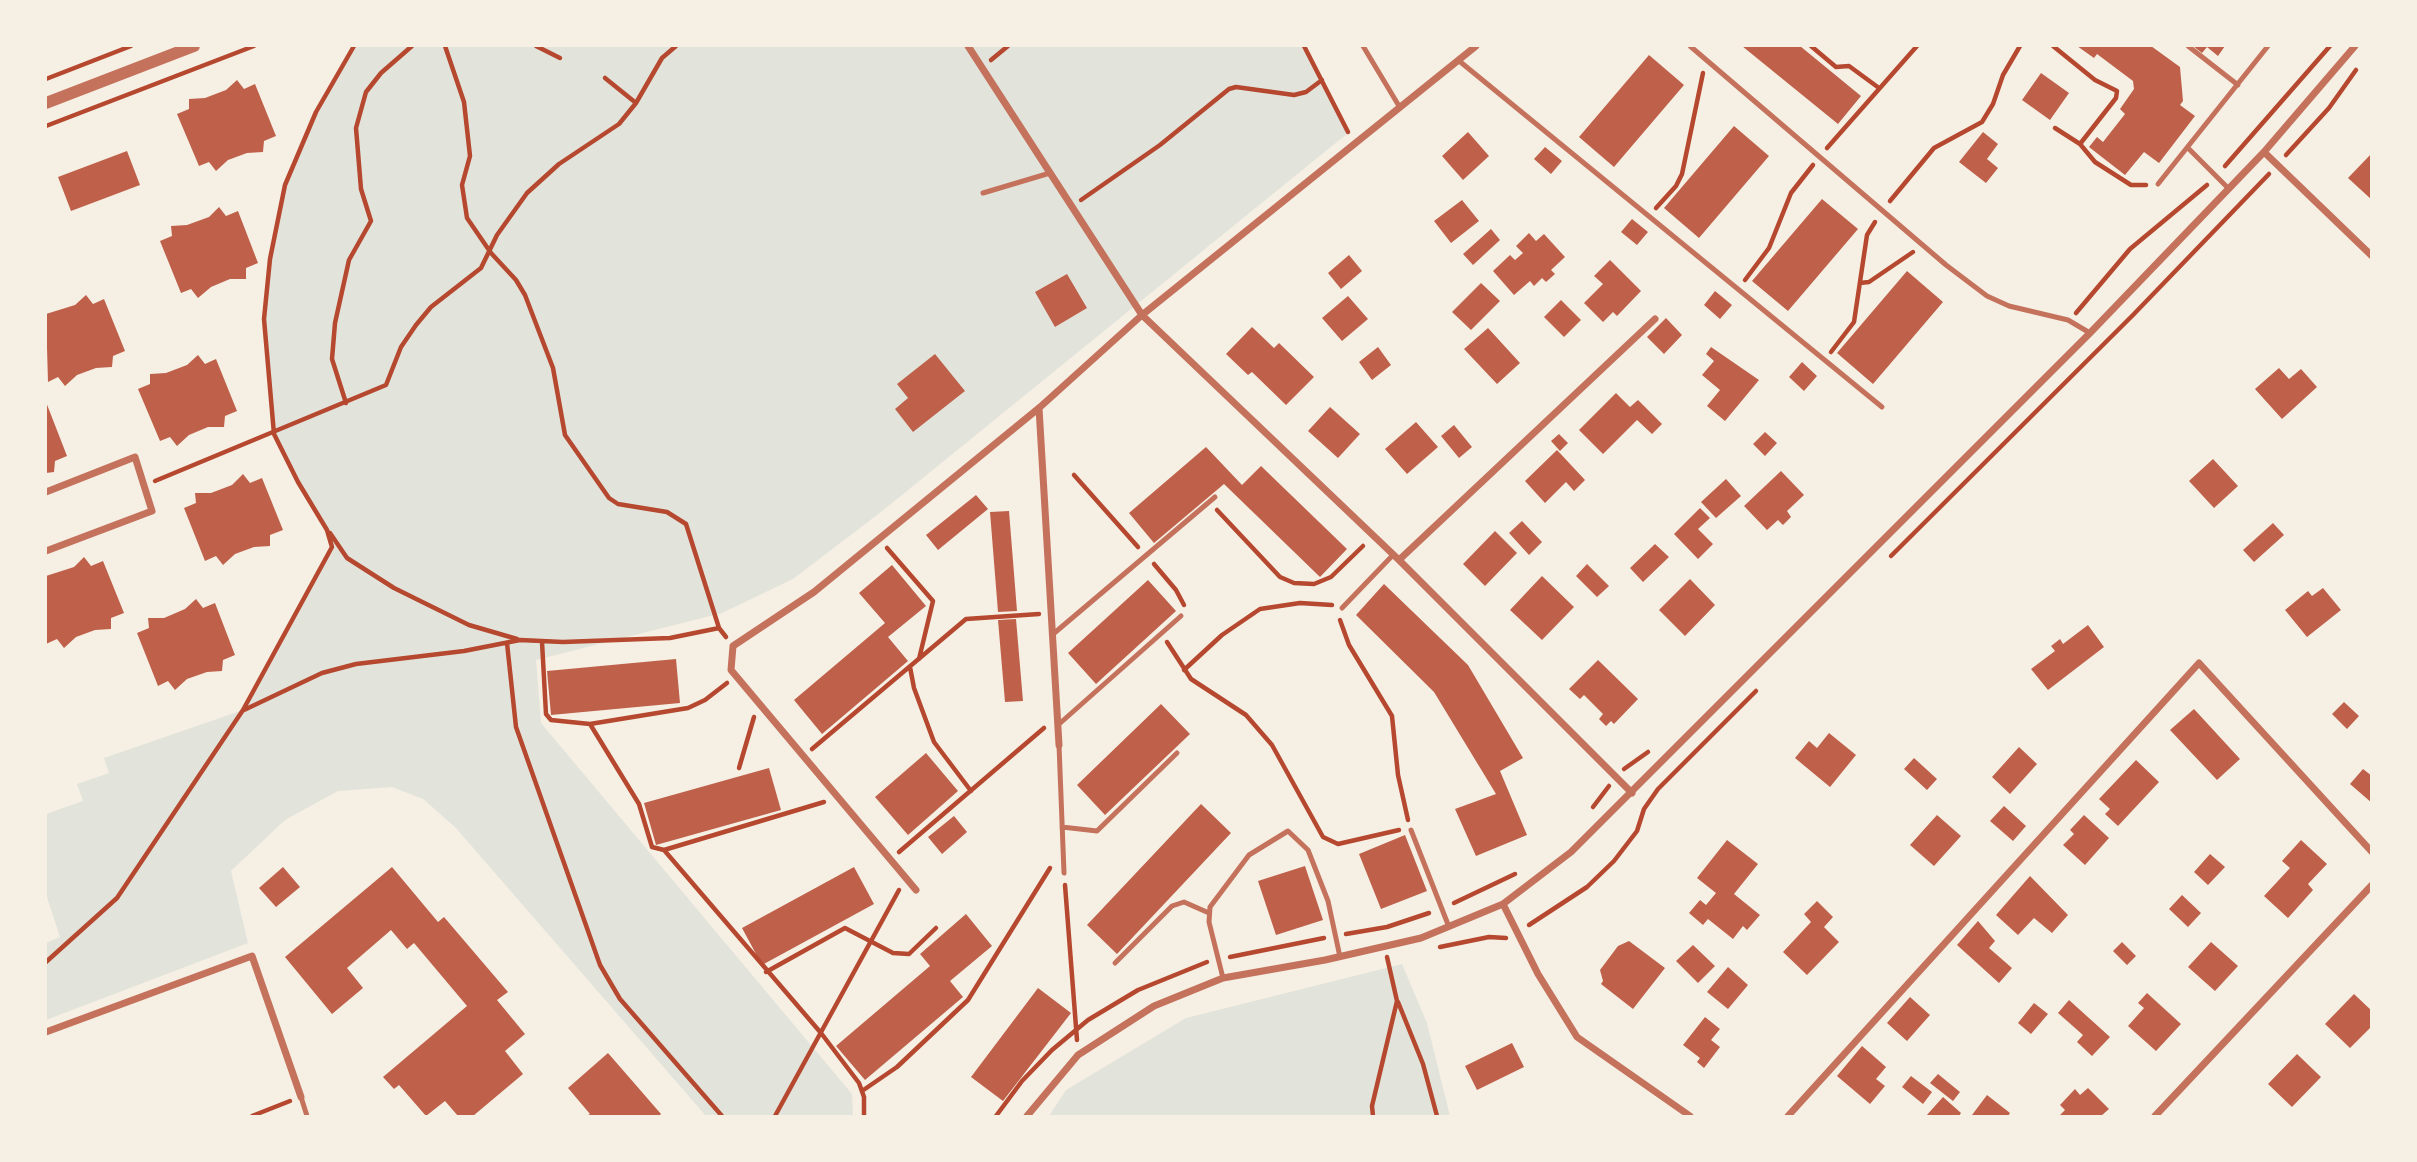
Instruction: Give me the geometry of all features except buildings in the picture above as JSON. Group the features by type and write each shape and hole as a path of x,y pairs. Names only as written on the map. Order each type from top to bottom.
{"street":[{"path":"46,103 194,46"},
{"path":"968,46 1142,315 1396,558 1632,793"},
{"path":"916,890 731,670 733,646 814,592 1039,408 1142,315 1353,142 1476,46"},
{"path":"1027,1116 1079,1055 1154,1006 1223,978 1339,957 1421,938 1503,904 1571,852 2090,333 2264,152 2355,46"},
{"path":"2264,152 2371,256"},
{"path":"1396,558 1655,318"},
{"path":"1039,408 1059,745"},
{"path":"46,492 135,457 152,511 46,551"},
{"path":"1788,1116 2199,663 2371,852"},
{"path":"2155,1116 2371,885"},
{"path":"1503,904 1538,974 1577,1037 1689,1116"},
{"path":"46,1032 252,956 301,1097"}],"lane":[{"path":"1363,46 1399,106"},
{"path":"1690,46 1987,296 2009,306 2070,322 2090,333"},
{"path":"2188,46 2238,85"},
{"path":"2158,184 2189,149 2268,46"},
{"path":"1458,60 1882,407"},
{"path":"2189,149 2228,188"},
{"path":"983,193 1050,173"},
{"path":"1052,635 1212,500"},
{"path":"1342,608 1396,558"},
{"path":"1058,725 1181,616"},
{"path":"1059,745 1064,873"},
{"path":"1062,827 1097,831 1177,754"},
{"path":"1411,830 1449,927"},
{"path":"1223,978 1210,907 1249,855 1288,831 1308,850 1328,901 1339,957"},
{"path":"1115,963 1172,906 1184,902 1209,913"},
{"path":"301,1097 307,1116"}],"path":[{"path":"46,79 131,46"},
{"path":"46,126 254,46"},
{"path":"354,46 316,112 285,185 275,234 264,319 274,434 298,482 327,530 347,558 394,588 469,625 520,639 542,642 670,638 719,628"},
{"path":"346,403 332,359 335,323 349,260 371,221 361,189 356,128 366,92 381,73 412,46"},
{"path":"445,46 464,102 470,156 462,186 467,218 525,295 554,368 565,435 572,449 609,498 618,504 667,512 686,524 719,628 733,646"},
{"path":"536,46 560,58"},
{"path":"144,485 274,434 386,385 401,346 416,325 431,307 481,268 491,253 497,235 527,193 567,158 619,124 636,103 662,58 676,46"},
{"path":"982,67 1008,46"},
{"path":"1304,46 1353,142"},
{"path":"1811,46 1836,67 1849,66 1879,88"},
{"path":"1737,288 1769,248 1791,193 1916,46"},
{"path":"1825,359 1854,322 1867,235 1882,210 1934,148 1982,122 1993,104 2003,75 2020,46"},
{"path":"2053,46 2095,79 2117,91 2116,98 2080,144"},
{"path":"2070,322 2130,248 2217,177 2330,46"},
{"path":"1649,216 1676,186 1682,174 1705,59"},
{"path":"1889,558 2133,316 2329,108 2357,69"},
{"path":"605,78 636,103"},
{"path":"1071,206 1160,145 1229,89 1236,87 1294,95 1306,92 1322,80"},
{"path":"2054,128 2080,144 2095,162 2131,185 2158,184"},
{"path":"1860,283 1869,282 1922,244"},
{"path":"1074,475 1176,590 1184,605 1181,616"},
{"path":"1212,500 1280,577 1294,583 1314,584 1331,578 1373,536"},
{"path":"46,962 117,898 243,710 332,547 327,530"},
{"path":"879,539 933,601 919,659"},
{"path":"1163,631 1184,670 1191,679 1246,715 1272,745 1323,837 1338,844 1362,841 1391,830 1411,830 1398,775 1392,716 1339,624 1342,608 1325,603 1300,603 1260,609 1231,628 1184,670"},
{"path":"803,756 967,619 1051,614"},
{"path":"243,710 322,673 356,664 520,639"},
{"path":"542,642 546,714 551,720 590,724 688,708 705,701 737,676"},
{"path":"507,643 516,727 600,965 620,999 722,1116"},
{"path":"909,667 934,742 971,790"},
{"path":"1434,948 1489,937 1502,940 1587,887 1615,861 1637,831 1644,808 1658,789 1764,683"},
{"path":"739,768 758,702"},
{"path":"890,859 1057,716"},
{"path":"590,724 639,804 652,847 664,849 839,798"},
{"path":"1590,812 1629,764 1650,750"},
{"path":"862,1091 897,1067 968,1000 1063,847"},
{"path":"664,849 766,972 821,1033 859,1083 864,1116"},
{"path":"996,1116 1022,1081 1076,1030 1112,1004 1147,986 1218,959 1400,923 1441,908 1520,870"},
{"path":"1064,873 1079,1055"},
{"path":"775,1116 906,878"},
{"path":"766,972 845,928 893,953 909,954 936,928"},
{"path":"1384,947 1398,1001 1423,1064 1437,1116"},
{"path":"1373,962 1399,957"},
{"path":"1373,1116 1372,1106 1398,1001"},
{"path":"252,1116 301,1097"}],"shaded area":[{"path":"354,46 1304,46 1348,133 881,512 793,579 722,613 536,660 541,723 852,1094 853,1116 706,1116 455,827 423,799 392,787 338,791 285,820 231,871 248,943 46,1020 46,943 60,937 46,894 46,814 83,801 77,784 109,773 104,758 243,710 332,547 327,530 298,482 274,434 264,319 270,259 285,185 316,112"},
{"path":"1402,964 1427,1023 1450,1116 1049,1116 1066,1090 1186,1018"}]}
